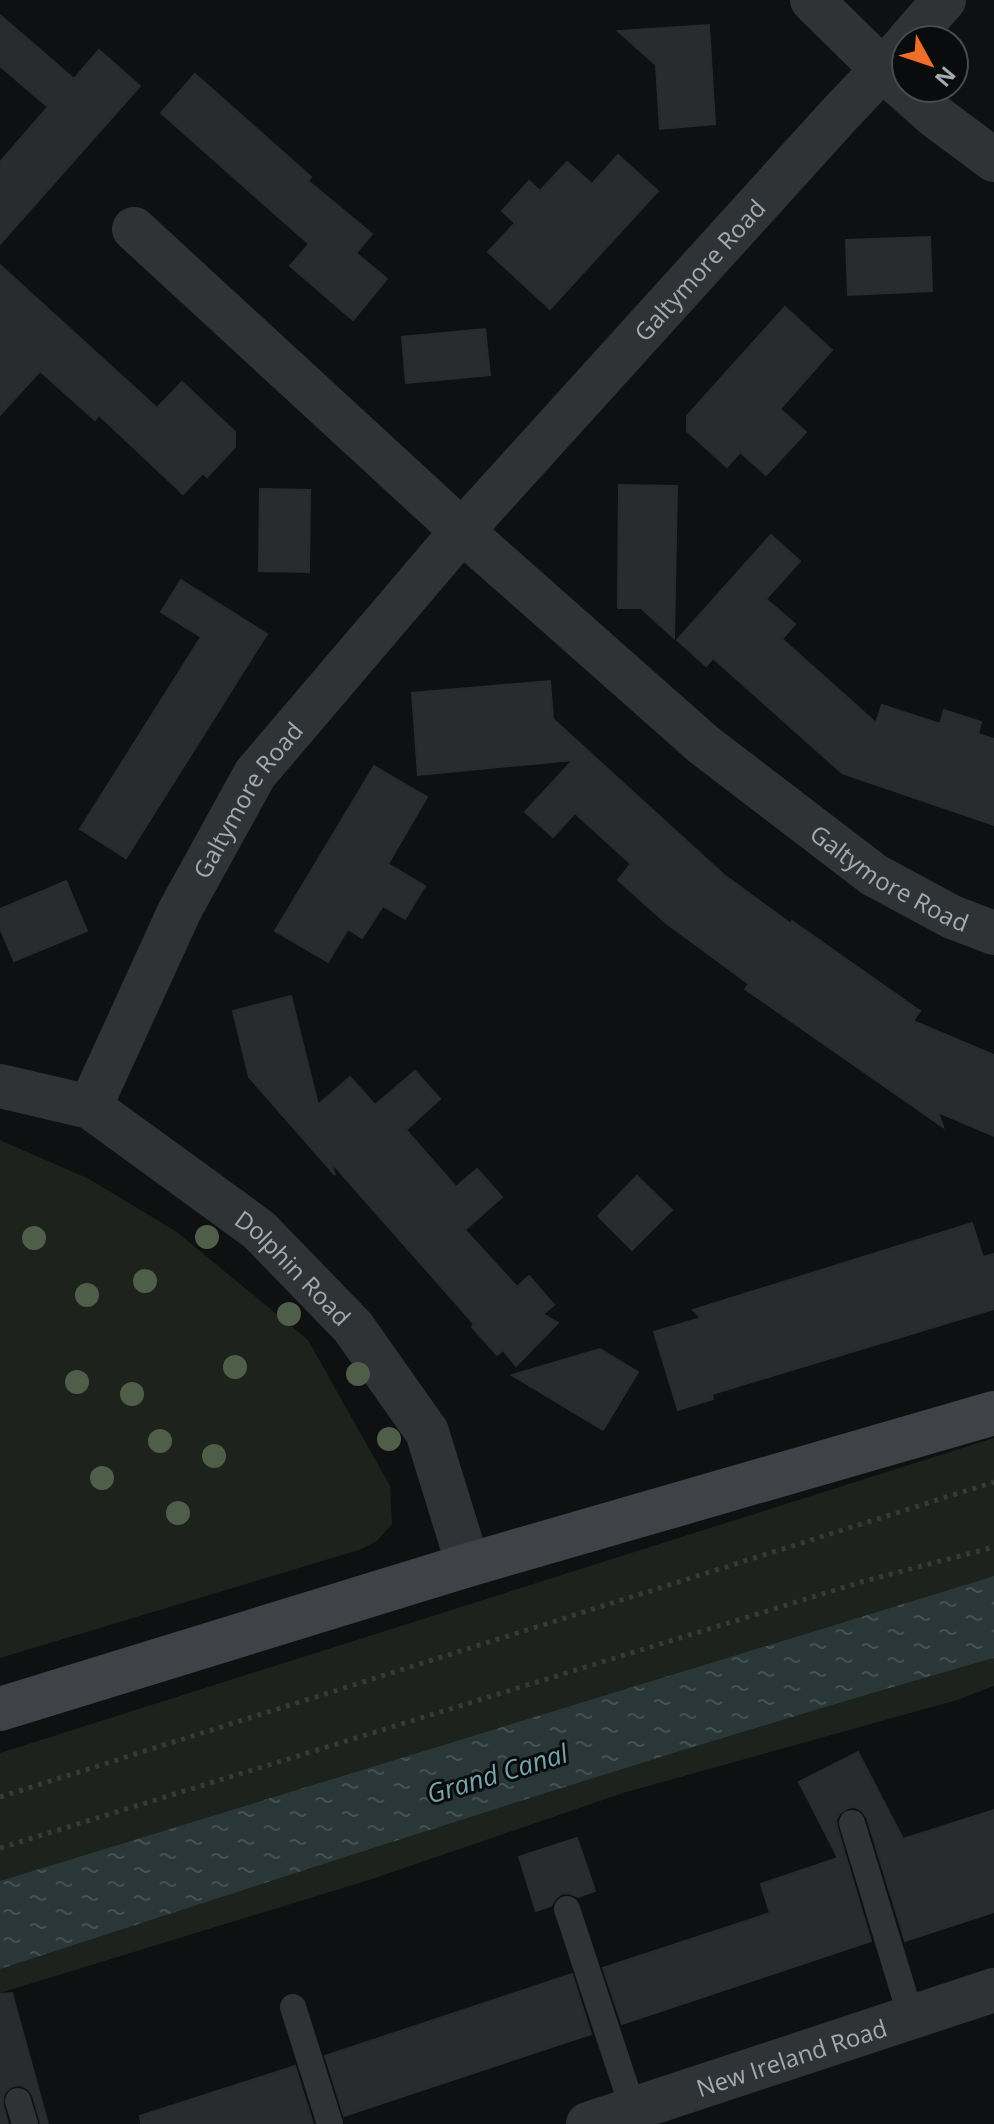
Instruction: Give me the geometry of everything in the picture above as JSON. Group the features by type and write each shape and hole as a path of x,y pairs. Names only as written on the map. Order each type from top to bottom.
{"main road":[{"path":"0,1709 468,1565 994,1413"}],"street":[{"path":"812,0 890,46"},
{"name":"Galtymore Road","path":"923,24 944,0"},
{"name":"Galtymore Road","path":"90,1107 180,910 255,774 462,531 890,60"},
{"path":"928,104 935,116 994,160"},
{"name":"Galtymore Road","path":"134,229 462,531 704,745 874,875 952,917 994,933"},
{"name":"Dolphin Road","path":"0,1086 90,1107 259,1230 353,1327 427,1432 468,1565"},
{"name":"New Ireland Road","path":"588,2124 994,1990"}],"lane":[{"path":"852,1823 911,2017"},
{"path":"567,1909 633,2109"},
{"path":"293,2007 330,2124"}],"path":[{"path":"0,1797 994,1482"},
{"path":"0,1848 861,1582 994,1547"}],"shaded area":[{"path":"0,1140 89,1179 177,1232 308,1340 390,1486 392,1524 377,1541 359,1550 0,1658"},
{"path":"994,1438 994,1576 0,1881 0,1753"},
{"path":"994,1658 994,1686 957,1700 623,1793 369,1880 0,1993 0,1969 620,1770"}],"water":[{"name":"Grand Canal","path":"994,1576 994,1658 620,1770 0,1969 0,1881"}],"building":[{"path":"0,15 74,79 99,50 140,86 0,244 0,162 48,107 0,66"},
{"path":"709,25 715,124 660,129 656,65 618,31"},
{"path":"195,74 311,177 308,181 372,234 356,253 387,279 353,320 290,266 309,244 161,113"},
{"path":"618,155 658,191 550,309 488,252 515,223 502,211 529,181 540,191 567,162 592,184"},
{"path":"930,237 932,291 848,295 846,240"},
{"path":"0,265 157,408 182,382 235,432 235,447 207,477 203,473 183,494 99,415 95,420 40,371 0,415"},
{"path":"785,307 832,350 780,409 806,432 766,475 740,452 727,467 687,431 687,416"},
{"path":"485,329 490,375 406,383 402,337"},
{"path":"619,485 677,486 674,638 641,608 618,608"},
{"path":"260,489 310,490 309,572 259,571"},
{"path":"771,535 800,561 766,599 795,624 782,639 876,723 882,705 940,724 944,710 981,722 978,734 994,739 994,825 842,773 713,658 706,666 677,640"},
{"path":"181,580 267,634 126,858 80,829 201,637 161,612"},
{"path":"550,681 553,719 724,875 920,1011 913,1021 994,1055 994,1136 938,1112 943,1127 745,989 749,984 666,923 618,880 631,864 575,813 553,837 525,812 573,760 418,775 412,693"},
{"path":"374,766 427,797 388,864 425,886 405,919 383,906 362,938 348,929 328,962 275,931"},
{"path":"66,881 87,931 14,961 0,928 0,909"},
{"path":"291,996 318,1105 350,1077 375,1105 415,1071 440,1099 406,1130 456,1187 477,1169 502,1197 465,1230 517,1287 529,1276 554,1305 543,1314 558,1323 516,1366 503,1350 497,1355 472,1327 474,1324 331,1162 335,1175 249,1077 233,1011"},
{"path":"637,1176 672,1210 632,1250 598,1216"},
{"path":"972,1223 983,1257 994,1254 994,1309 712,1394 713,1399 678,1410 654,1332 701,1318 693,1310"},
{"path":"600,1349 638,1372 603,1430 512,1375"},
{"path":"858,1752 903,1839 994,1810 994,1912 905,1941 867,1818 855,1807 848,1808 840,1813 836,1820 837,1827 871,1941 622,2024 603,1968 770,1913 761,1884 838,1858 799,1782"},
{"path":"577,1838 595,1891 578,1897 561,1894 551,1906 536,1911 519,1857"},
{"path":"572,1974 591,2034 344,2116 325,2056"},
{"path":"12,1993 48,2124 41,2124 33,2096 21,2085 6,2091 3,2105 8,2124 0,2124 0,1994"},
{"path":"295,2066 313,2124 141,2124 140,2116"}]}
